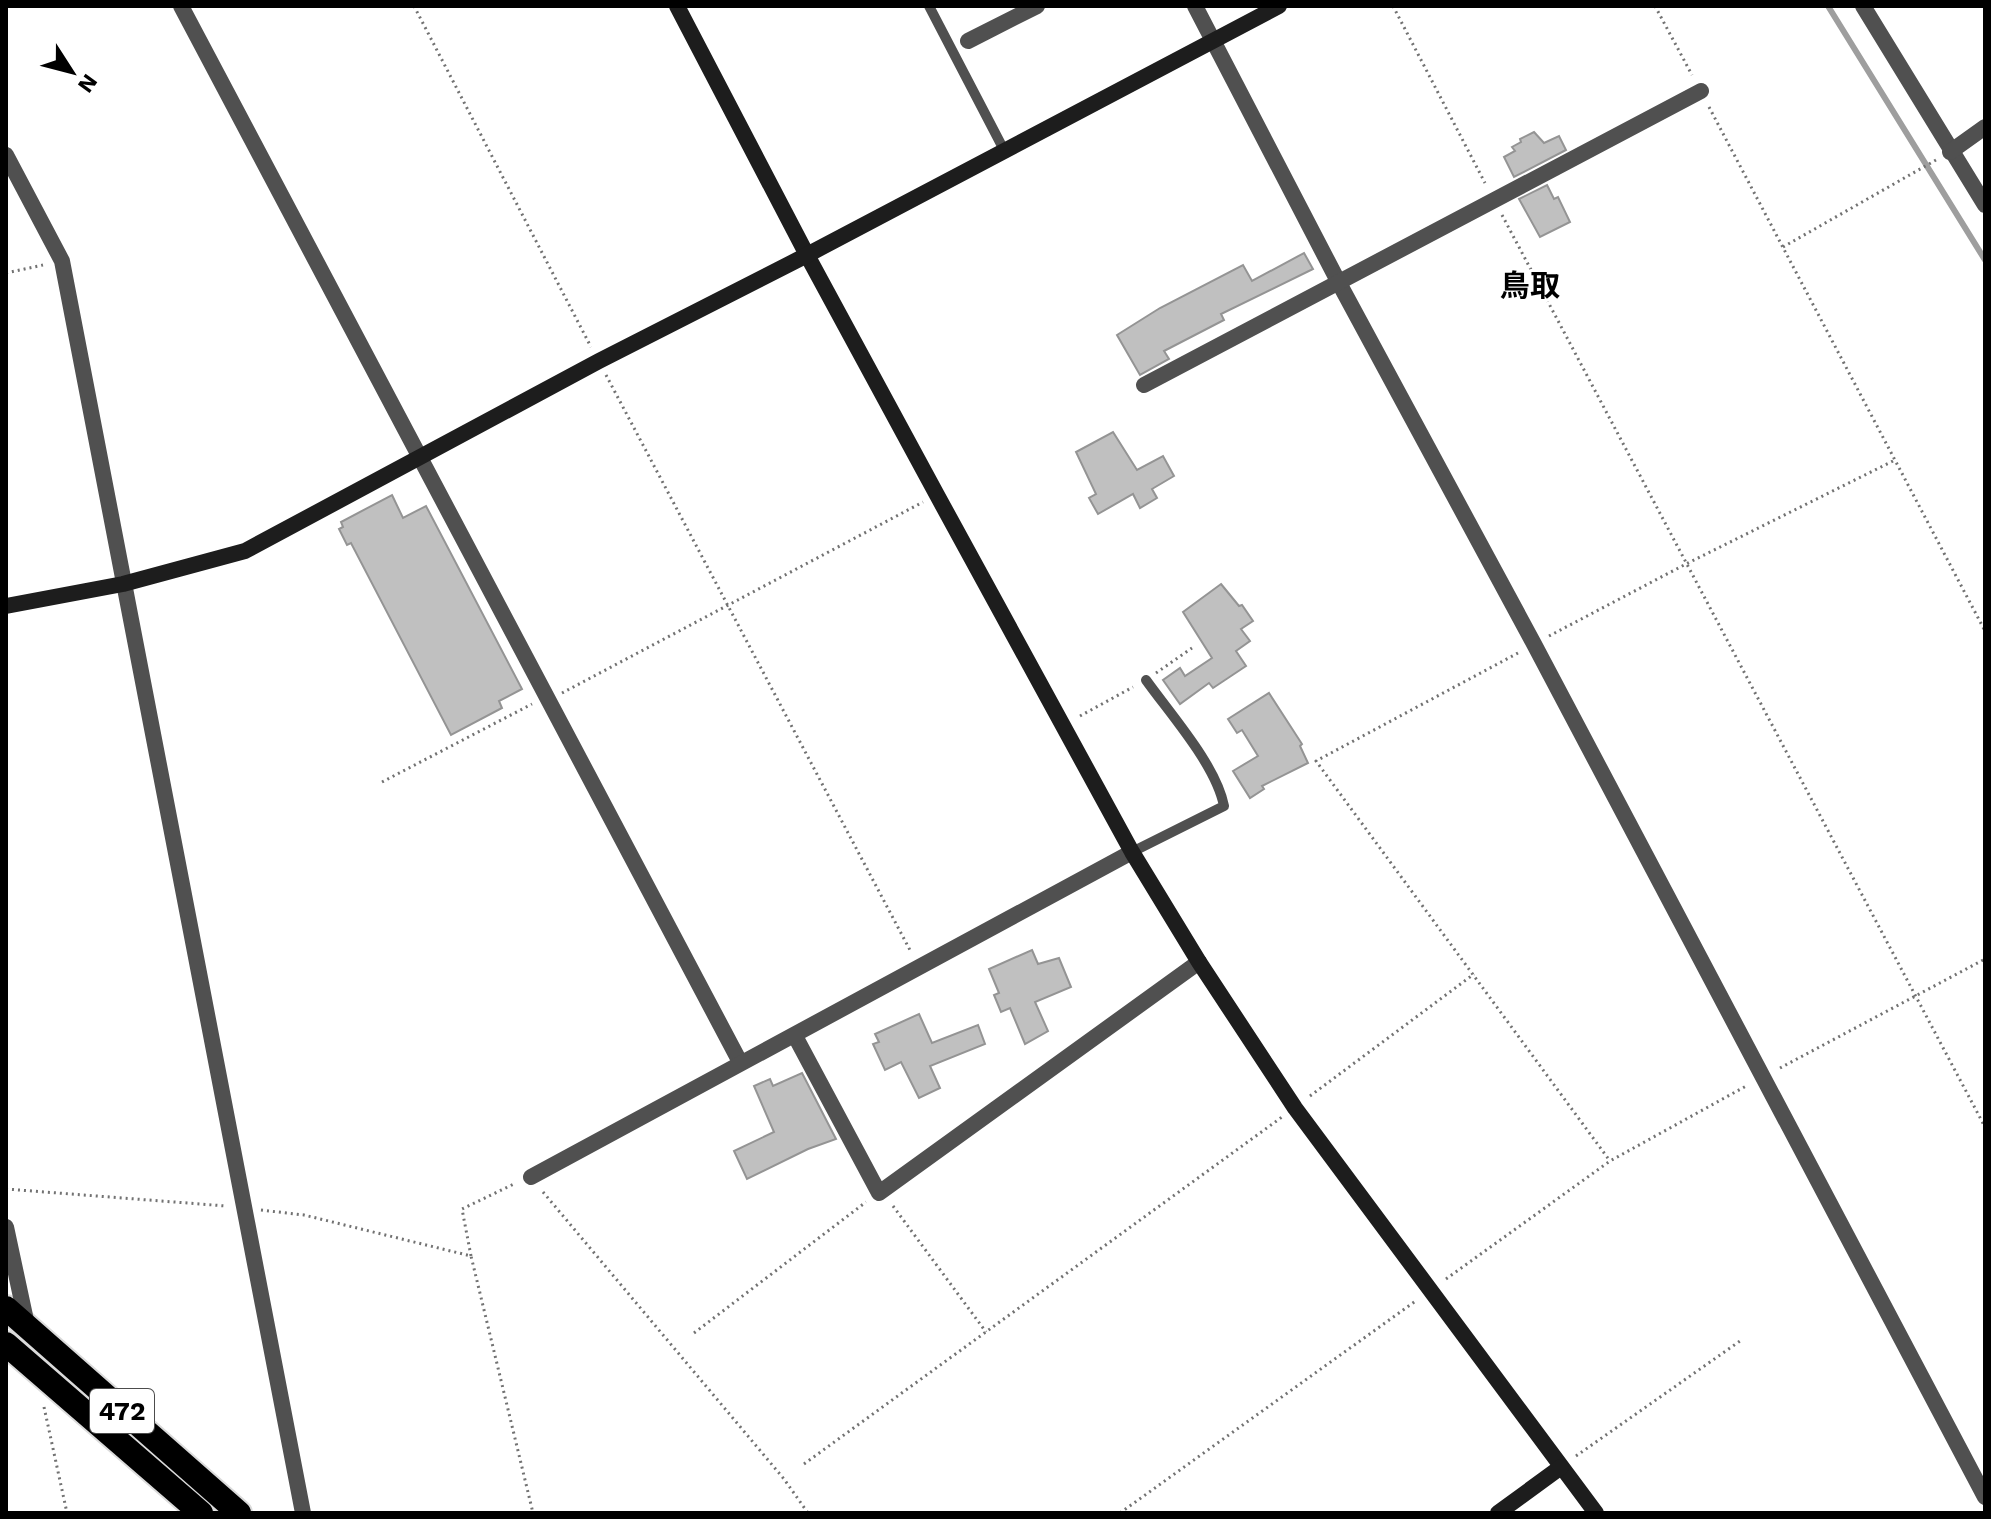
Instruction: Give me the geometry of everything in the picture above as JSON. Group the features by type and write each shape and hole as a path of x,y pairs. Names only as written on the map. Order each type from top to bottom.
{"highway":[{"name":"472","path":"6,1308 239,1513"},
{"name":"472","path":"6,1344 201,1513"}],"street":[{"path":"181,6 740,1062"},
{"path":"677,6 937,495 1132,852 1199,962 1295,1108 1596,1513"},
{"path":"968,41 1037,6"},
{"path":"1195,6 1339,283 1534,644 1985,1497"},
{"path":"6,606 123,584 245,551 599,361 1279,6"},
{"path":"1863,6 1985,205"},
{"path":"1144,385 1701,91"},
{"path":"1950,152 1985,127"},
{"path":"6,155 62,261 303,1513"},
{"path":"531,1177 1132,852"},
{"path":"795,1036 880,1192 1199,962"},
{"path":"6,1227 27,1327"},
{"path":"1498,1513 1561,1467"}],"lane":[{"path":"929,6 1004,150"},
{"path":"1132,852 1224,806 1220,789 1210,770 1146,680"}],"path":[{"path":"414,6 918,966"},
{"path":"1393,6 1985,1127"},
{"path":"1655,6 1985,631"},
{"path":"1783,248 1950,152"},
{"path":"6,273 62,261"},
{"path":"1610,1161 1316,761 1686,564 1895,460"},
{"path":"382,782 937,495"},
{"path":"1063,725 1146,680 1192,648"},
{"path":"1120,1513 1610,1161 1985,959"},
{"path":"804,1464 1295,1108 1474,974"},
{"path":"533,1513 462,1209 531,1177 784,1479 808,1513"},
{"path":"6,1189 243,1207 304,1215 471,1256"},
{"path":"694,1333 880,1192 986,1332"},
{"path":"1561,1467 1740,1341"},
{"path":"36,1370 67,1513"}],"building":[{"path":"1534,132 1544,143 1559,136 1566,150 1514,177 1504,157 1515,151 1512,147 1521,142 1520,139"},
{"path":"1547,185 1554,199 1558,197 1570,222 1540,237 1519,199"},
{"path":"1304,253 1313,269 1221,314 1224,320 1164,351 1169,359 1140,375 1117,335 1160,308 1243,265 1252,281"},
{"path":"1113,432 1137,470 1163,456 1174,476 1152,489 1157,498 1140,508 1133,494 1098,514 1089,498 1096,494 1076,452"},
{"path":"392,495 403,518 426,506 522,689 499,701 502,708 451,735 351,543 347,545 339,529 343,527 341,522"},
{"path":"1221,584 1253,621 1241,629 1250,641 1236,651 1246,666 1213,688 1209,683 1180,704 1163,680 1180,668 1185,676 1212,658 1183,612"},
{"path":"1269,693 1302,744 1300,746 1308,763 1262,786 1264,789 1250,798 1233,771 1258,756 1242,730 1237,733 1228,719"},
{"path":"1032,950 1038,964 1059,958 1071,987 1035,1002 1048,1031 1025,1044 1010,1008 1001,1012 994,995 999,993 989,969"},
{"path":"919,1014 932,1043 978,1025 985,1044 930,1066 940,1088 919,1098 901,1062 885,1070 873,1044 879,1042 875,1034"},
{"path":"802,1073 836,1139 747,1179 734,1151 774,1132 754,1086 770,1079 773,1086"}],"waterway":[{"path":"1828,6 1985,260"}],"district":[{"name":"鳥取","path":"1530,285"}]}
